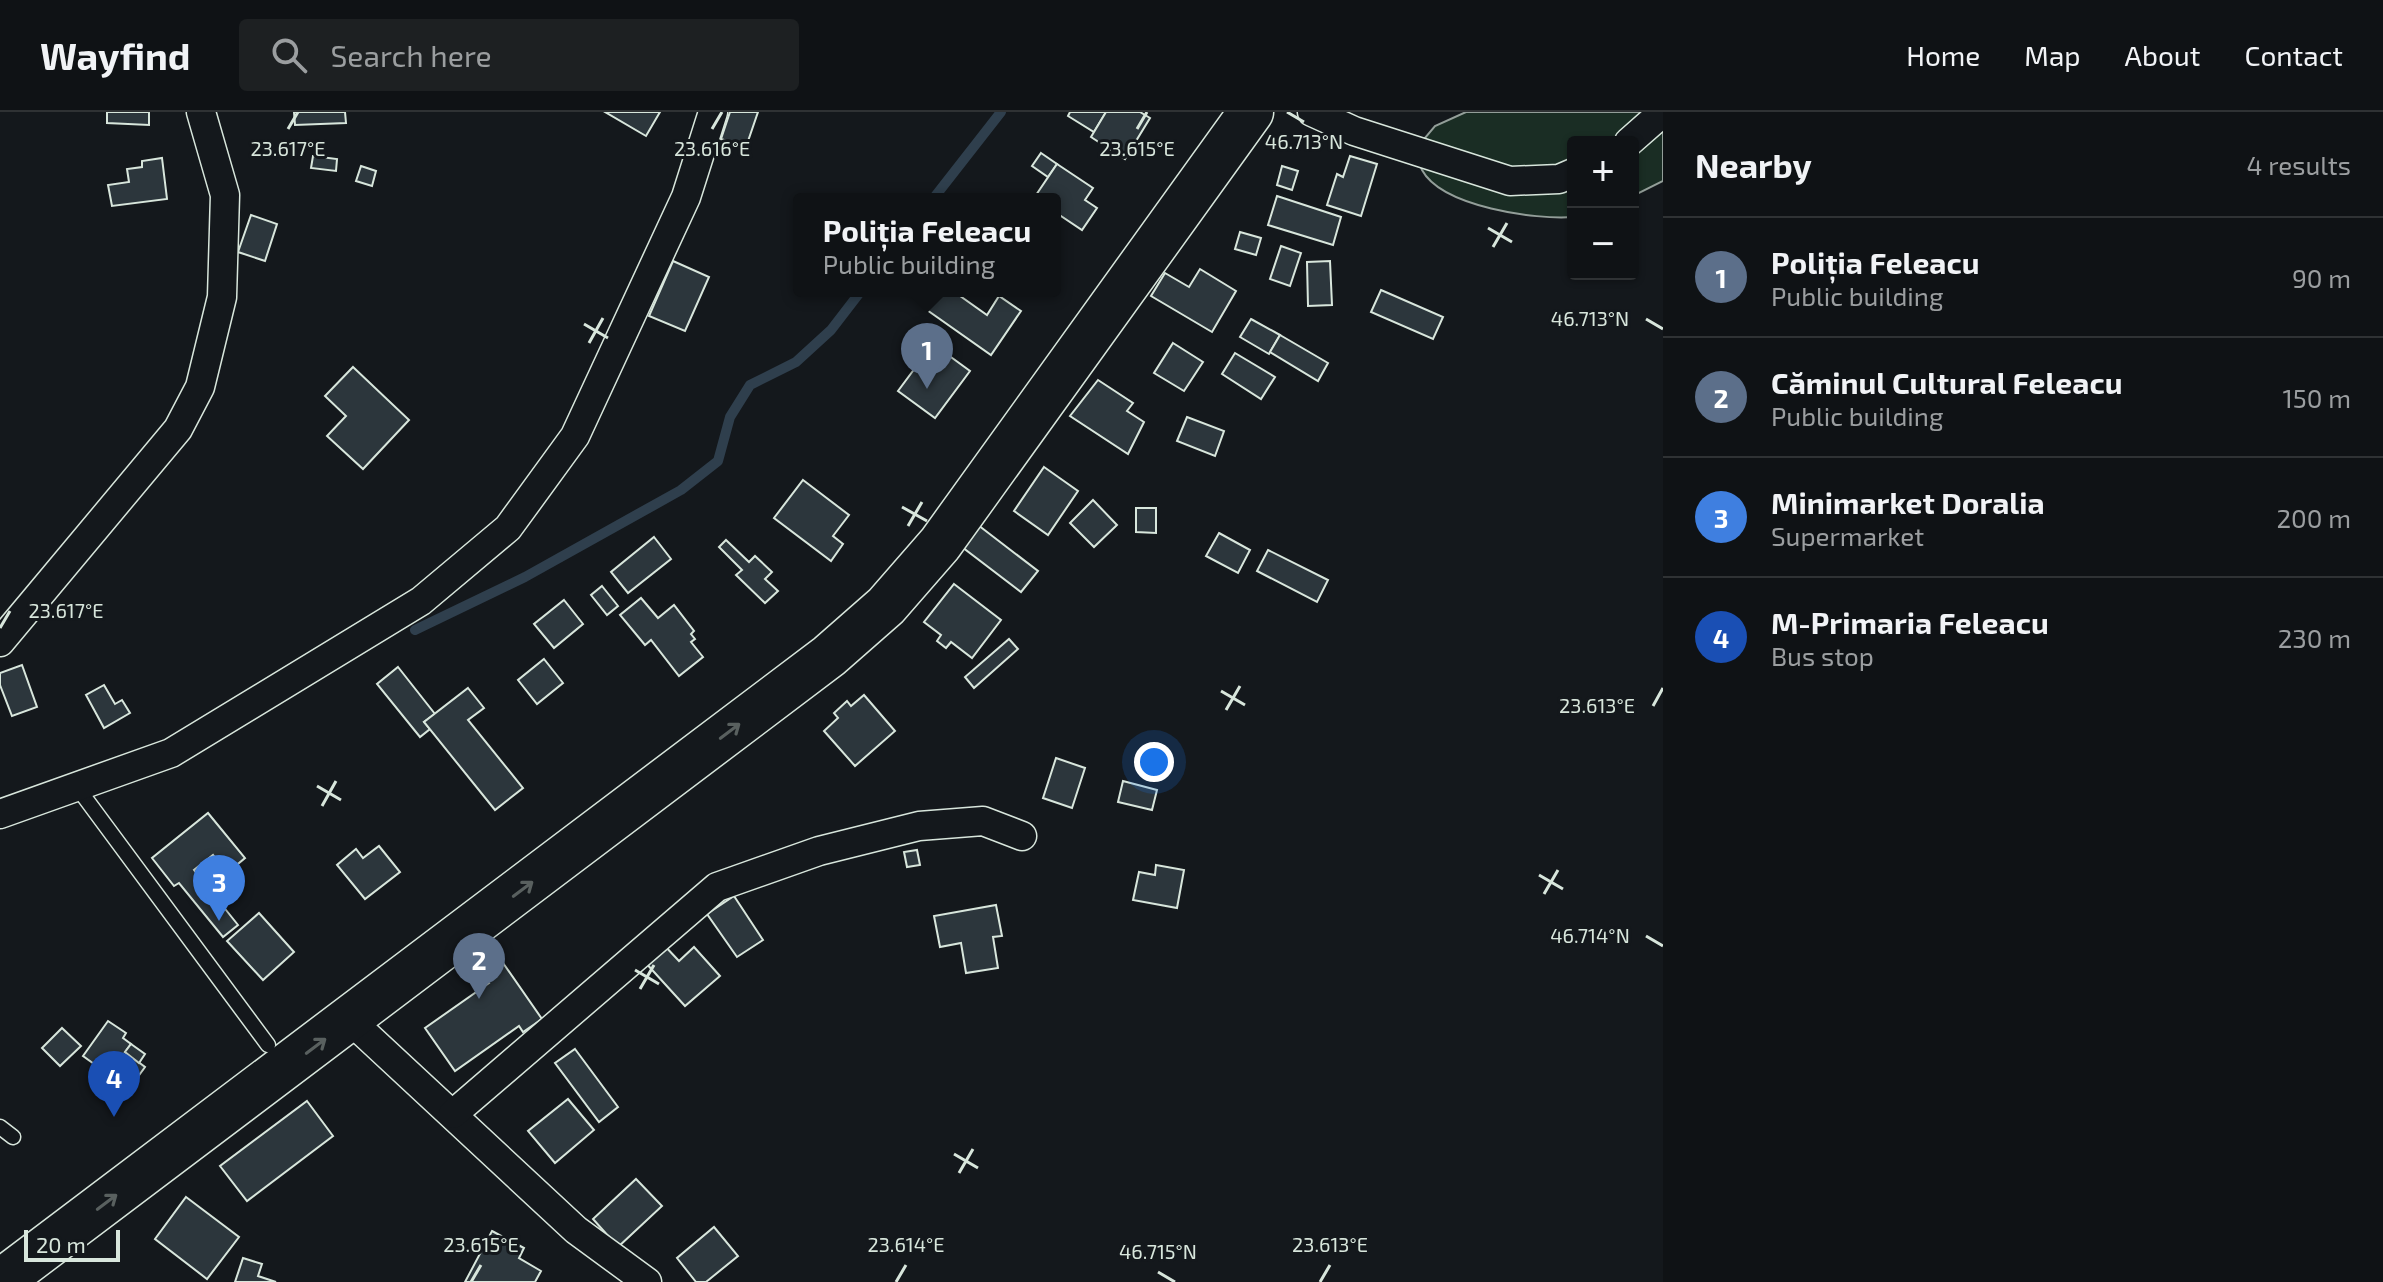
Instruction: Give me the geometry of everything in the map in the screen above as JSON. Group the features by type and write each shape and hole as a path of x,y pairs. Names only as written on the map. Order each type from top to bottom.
{"main road":[{"path":"0,1245 816,629 870,582 920,523 984,438 1217,112"},
{"path":"0,1282 829,656 886,606 940,544 1007,455 1251,112"}],"street":[{"path":"0,642 178,429 200,387 222,297 225,195 201,112"},
{"path":"0,814 171,753 421,601 508,528 575,436 686,197 713,112"},
{"path":"1312,112 1354,131 1510,181 1559,179 1567,176"},
{"path":"1636,136 1663,112"},
{"path":"453,1114 717,887 819,851 919,826 983,821 1022,836"},
{"path":"350,1020 576,1230 647,1282"}],"lane":[{"path":"77,787 268,1045"},
{"path":"0,1127 13,1137"}],"green space":[{"path":"1466,112 1663,112 1663,181 1639,193 1639,136 1567,136 1567,217 1537,216 1491,208 1449,193 1433,183 1422,170 1419,145 1435,126"}],"building":[{"path":"107,112 149,112 149,125 107,123"},
{"path":"294,112 345,112 346,123 295,125"},
{"path":"605,112 660,112 646,136"},
{"path":"730,112 758,112 746,147 721,139"},
{"path":"1070,112 1106,112 1094,132 1068,116"},
{"path":"1106,112 1140,112 1150,118 1125,159 1091,137"},
{"path":"1041,153 1057,164 1048,177 1032,166"},
{"path":"313,156 337,159 336,171 311,168"},
{"path":"1350,156 1377,164 1361,216 1327,205 1337,174 1343,177"},
{"path":"162,158 167,199 112,206 108,185 129,182 127,169 142,167 142,161"},
{"path":"1057,164 1093,188 1085,200 1097,208 1082,230 1061,216 1061,193 1037,193"},
{"path":"361,166 376,171 372,186 356,181"},
{"path":"1282,166 1298,171 1292,190 1277,185"},
{"path":"1277,196 1341,217 1333,245 1268,225"},
{"path":"251,215 277,224 265,261 238,252"},
{"path":"1240,232 1261,238 1256,255 1235,249"},
{"path":"1281,246 1301,253 1290,286 1270,279"},
{"path":"673,261 709,277 685,331 649,316"},
{"path":"1330,261 1332,305 1308,306 1307,262"},
{"path":"1200,269 1236,291 1212,332 1151,296 1165,273 1189,287"},
{"path":"1381,290 1443,317 1433,339 1371,312"},
{"path":"936,297 962,297 987,315 1000,297 1021,311 991,355 927,310"},
{"path":"1251,319 1280,335 1269,354 1240,337"},
{"path":"1280,335 1328,363 1318,381 1270,352"},
{"path":"1173,343 1203,362 1184,391 1154,373"},
{"path":"933,344 970,371 935,418 898,391"},
{"path":"1235,353 1275,377 1261,399 1222,374"},
{"path":"353,367 409,420 363,469 327,436 346,416 325,396"},
{"path":"1098,380 1133,403 1127,411 1144,422 1128,454 1070,416"},
{"path":"1187,417 1224,431 1215,456 1177,441"},
{"path":"1044,467 1078,491 1048,535 1014,511"},
{"path":"803,480 849,515 833,536 843,544 831,561 774,518"},
{"path":"1093,500 1117,525 1094,547 1070,523"},
{"path":"1136,508 1156,508 1156,533 1136,532"},
{"path":"978,525 1038,571 1021,592 962,547"},
{"path":"1219,533 1250,550 1238,573 1206,556"},
{"path":"654,537 671,559 628,593 611,572"},
{"path":"726,540 749,562 755,556 772,572 765,579 778,591 765,603 736,575 742,570 719,547"},
{"path":"1268,550 1328,580 1317,602 1257,571"},
{"path":"954,584 1001,620 972,658 951,642 946,648 937,641 941,635 924,622"},
{"path":"602,586 618,606 607,615 591,595"},
{"path":"641,598 658,618 674,605 694,631 691,634 695,639 691,642 703,657 679,676 651,640 645,645 620,615"},
{"path":"564,600 583,624 554,648 534,624"},
{"path":"1009,639 1018,649 974,688 965,677"},
{"path":"544,659 563,683 537,704 518,680"},
{"path":"22,665 37,707 12,716 0,685 0,673"},
{"path":"398,667 435,714 424,722 430,729 420,737 377,684"},
{"path":"104,685 115,704 122,700 130,713 104,728 86,695"},
{"path":"468,688 484,708 468,720 523,788 495,810 424,722"},
{"path":"864,695 895,731 855,766 824,731 838,718 834,713 847,701 851,706"},
{"path":"1056,758 1085,768 1072,808 1043,798"},
{"path":"1123,781 1157,790 1152,810 1118,802"},
{"path":"208,813 245,858 227,873 213,855 194,870 238,925 223,937 179,883 174,886 152,858"},
{"path":"379,846 400,872 365,899 337,865 356,849 363,858"},
{"path":"917,850 920,865 907,867 904,852"},
{"path":"1156,865 1184,870 1177,908 1133,900 1139,872 1155,875"},
{"path":"734,896 763,940 737,957 707,914"},
{"path":"996,905 1002,936 993,937 998,968 966,973 961,943 940,947 934,916"},
{"path":"259,913 294,952 263,980 227,941"},
{"path":"663,944 679,961 694,947 720,976 685,1006 644,961"},
{"path":"501,960 542,1019 523,1032 519,1026 455,1071 425,1028 489,983 482,974"},
{"path":"108,1021 126,1033 123,1038 131,1044 125,1052 145,1067 129,1089 83,1056"},
{"path":"62,1028 81,1046 60,1066 42,1048"},
{"path":"131,1044 145,1054 139,1063 125,1052"},
{"path":"575,1049 618,1107 599,1122 555,1063"},
{"path":"568,1099 594,1130 555,1163 528,1131"},
{"path":"307,1101 333,1136 247,1201 220,1166"},
{"path":"636,1179 662,1206 618,1247 593,1219"},
{"path":"186,1197 239,1237 207,1279 155,1239"},
{"path":"714,1227 738,1256 706,1282 696,1282 677,1258"},
{"path":"492,1231 524,1248 519,1258 541,1271 535,1282 465,1282"},
{"path":"243,1258 262,1264 258,1276 276,1282 235,1282"}],"waterway":[{"path":"938,193 1001,112"},
{"path":"415,630 525,577 681,490 718,461 730,417 750,385 796,362 831,330 856,297"}],"place":[{"name":"Poliția Feleacu","path":"927,389"},
{"name":"Minimarket Doralia","path":"219,921"},
{"name":"Căminul Cultural Feleacu","path":"479,999"},
{"name":"M-Primaria Feleacu","path":"114,1117"}]}
